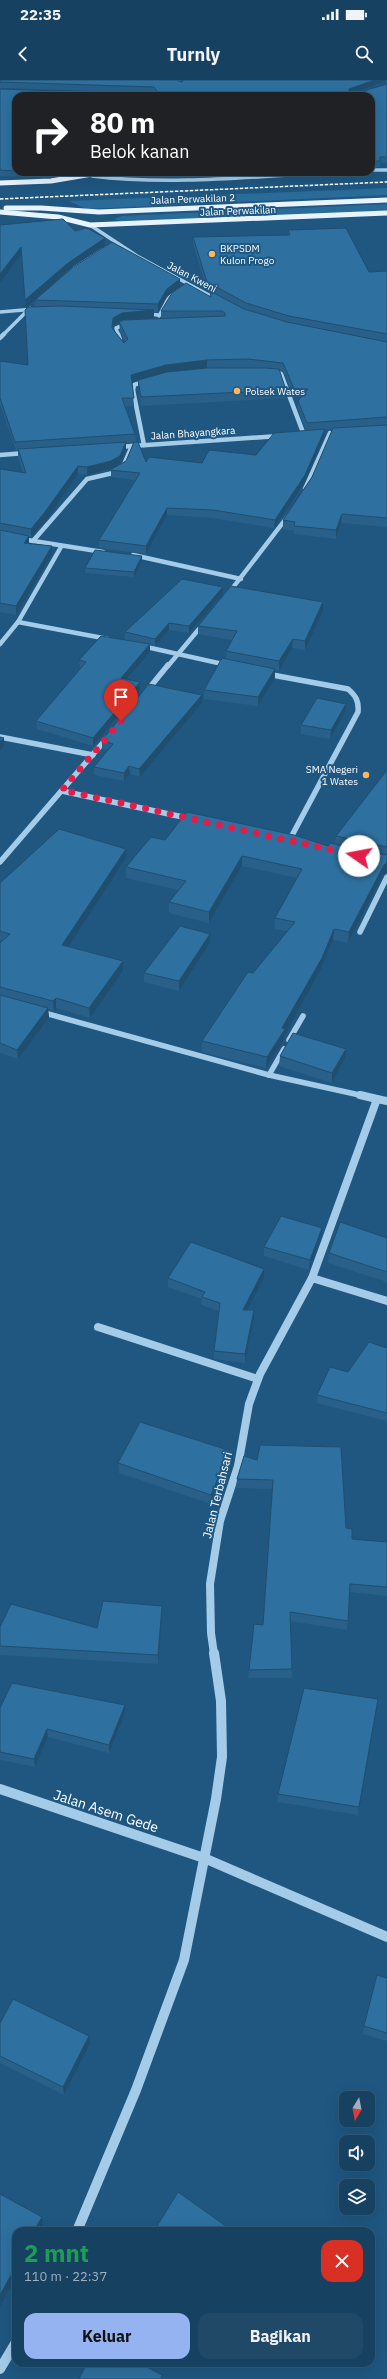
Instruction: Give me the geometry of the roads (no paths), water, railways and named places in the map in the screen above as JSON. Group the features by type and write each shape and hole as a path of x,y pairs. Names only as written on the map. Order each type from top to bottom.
{"main road":[{"path":"0,183 51,181 92,176"},
{"name":"Jalan Perwakilan 2","path":"0,208 53,207 78,212 99,212 387,200"},
{"name":"Jalan Perwakilan","path":"0,212 58,217 90,225 387,213"}],"street":[{"path":"375,170 387,170"},
{"path":"92,176 122,180 164,180 251,176"},
{"name":"Jalan Kweni","path":"90,225 117,243 224,303"},
{"path":"72,269 88,256 117,243"},
{"path":"162,321 156,321 174,292 189,284"},
{"path":"0,338 35,303"},
{"path":"0,312 29,308 44,309"},
{"path":"136,314 159,315"},
{"path":"124,347 115,332 116,328 123,324 134,322"},
{"path":"262,371 281,374 304,435"},
{"path":"144,445 134,385 139,381 153,379"},
{"path":"323,433 337,432"},
{"path":"301,496 330,433"},
{"path":"296,435 310,434"},
{"name":"Jalan Bhayangkara","path":"108,448 288,436"},
{"path":"32,541 87,479 118,471 123,467 132,446"},
{"path":"0,455 31,453"},
{"path":"221,602 241,579 290,513"},
{"path":"13,538 61,547 107,552"},
{"path":"0,644 18,622 61,547"},
{"path":"129,555 156,559 241,579"},
{"path":"143,695 207,619"},
{"path":"18,622 112,640"},
{"path":"134,645 230,666"},
{"path":"260,672 348,689 354,694 359,705 358,712 289,841"},
{"path":"0,862 113,731"},
{"path":"0,737 93,755"},
{"path":"62,790 198,821"},
{"path":"282,839 297,842"},
{"path":"360,932 387,877"},
{"path":"31,1009 269,1075 387,1101"},
{"path":"269,1075 303,1016"},
{"name":"Jalan Terbahsari","path":"79,2227 136,2090 184,1960 216,1799 222,1757 221,1701 211,1633 210,1584 220,1521 238,1466 248,1404 258,1379 312,1278 377,1100"},
{"path":"312,1278 387,1301"},
{"path":"98,1328 258,1379"},
{"name":"Jalan Asem Gede","path":"0,1789 204,1858 387,1937"},
{"path":"0,2369 12,2349"}],"railway":[{"path":"0,199 387,182"}],"place":[{"name":"BKPSDM Kulon Progo","path":"212,254"},
{"name":"Polsek Wates","path":"237,391"},
{"name":"SMA Negeri 1 Wates","path":"366,775"}]}
